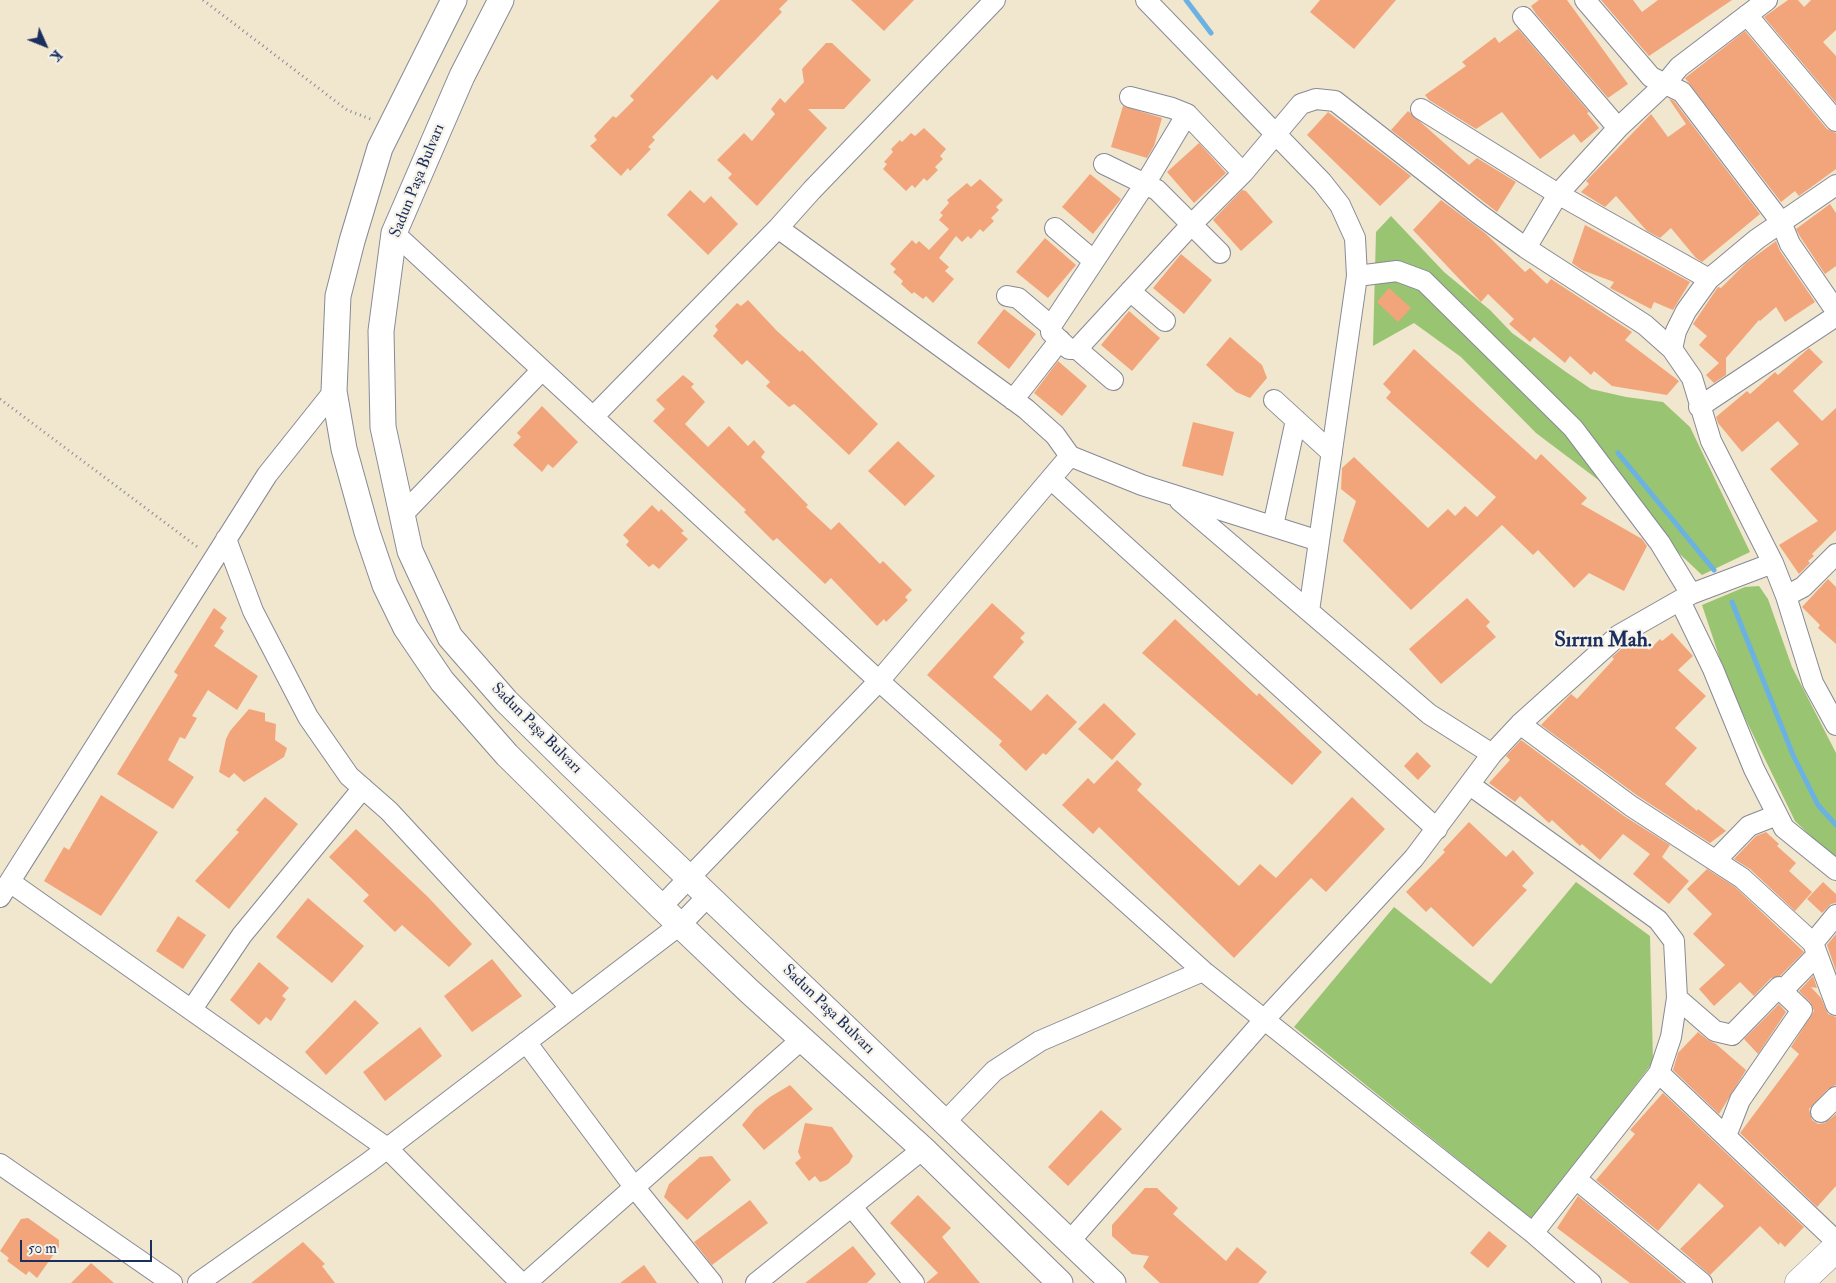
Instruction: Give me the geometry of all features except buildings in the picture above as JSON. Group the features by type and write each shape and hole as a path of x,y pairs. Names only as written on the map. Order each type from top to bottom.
{"highway":[{"path":"1799,1283 1836,1248"}],"main road":[{"path":"454,0 380,148 354,232 338,296 334,391 344,448 367,532 385,585 406,628 442,681 507,755 661,907 681,924 749,991 923,1149 1060,1283"},
{"name":"Sadun Paşa Bulvarı","path":"501,0 462,76 394,233 381,331 383,427 402,515 410,550 450,637 506,701 1113,1283"}],"street":[{"path":"593,417 778,228 812,190 995,0"},
{"path":"1146,0 1322,182 1340,205 1355,238 1357,276 1309,611"},
{"path":"1585,0 1651,76 1682,92 1781,222 1790,244 1836,311"},
{"path":"1526,248 1558,194 1618,128 1665,84 1679,68 1767,0"},
{"path":"1747,15 1836,121"},
{"path":"1523,17 1618,128"},
{"path":"1130,97 1187,114 1243,173"},
{"path":"1013,400 1063,338 1130,291 1191,224 1243,173 1301,104 1316,99 1335,101 1479,214 1526,248 1645,325 1672,349 1692,378 1699,407 1711,441 1773,563 1786,596 1813,683 1836,725"},
{"path":"1421,109 1558,194 1709,279"},
{"path":"1063,338 1094,261 1145,184 1187,114"},
{"path":"1104,164 1157,190 1220,253"},
{"path":"1672,349 1676,331 1686,311 1709,279 1757,239 1836,184"},
{"path":"778,228 1013,400 1054,435 1070,456 1172,494 1319,541"},
{"path":"1055,228 1094,261"},
{"path":"394,233 879,681 1203,971 1533,1233 1591,1283"},
{"path":"1357,276 1397,271 1424,281 1573,428 1660,543 1686,597 1754,769 1784,828 1836,870"},
{"path":"1130,291 1165,321"},
{"path":"1007,296 1018,298 1113,380"},
{"path":"1699,407 1836,316"},
{"path":"402,515 542,370"},
{"path":"334,391 267,475 5,890 192,1009 387,1148 521,1283"},
{"path":"1274,400 1332,453"},
{"path":"1273,526 1296,420"},
{"path":"661,907 879,681 1070,456"},
{"path":"1051,479 1437,829"},
{"path":"1172,494 1429,714 1492,754"},
{"path":"226,539 253,611 308,717 349,776 390,811 571,1008"},
{"path":"1786,596 1803,587 1836,554"},
{"path":"1069,1242 1264,1020 1407,865 1437,829 1492,754 1520,724 1619,635 1686,597 1773,563"},
{"path":"1520,724 1631,806 1742,878 1815,949 1836,1005"},
{"path":"1470,785 1658,920 1674,941 1677,998 1671,1037 1659,1073 1533,1233"},
{"path":"192,1009 242,935 363,788"},
{"path":"1716,860 1749,826 1777,815"},
{"path":"198,1283 387,1148 681,924 708,896"},
{"path":"1782,991 1815,949 1836,914"},
{"path":"945,1122 994,1072 1040,1041 1203,971"},
{"path":"1677,998 1716,1031 1732,1034 1779,988 1802,1010 1740,1100 1726,1136"},
{"path":"526,1283 802,1039"},
{"path":"526,1042 635,1188 712,1283"},
{"path":"1659,1073 1836,1241"},
{"path":"1821,1112 1836,1097"},
{"path":"756,1283 923,1149"},
{"path":"0,1164 172,1283"},
{"path":"1576,1179 1702,1283"},
{"path":"852,1207 914,1283"}],"path":[{"path":"203,0 347,110 390,126"},
{"path":"0,399 214,559"}],"green space":[{"path":"1391,216 1444,272 1490,310 1512,333 1566,372 1591,389 1626,397 1663,402 1690,427 1750,552 1702,575 1613,491 1536,433 1461,357 1414,323 1373,346 1376,232"},
{"path":"1759,586 1768,599 1792,667 1836,753 1836,860 1795,821 1728,683 1702,605 1745,587"},
{"path":"1576,882 1650,936 1653,1062 1533,1220 1294,1027 1394,907 1491,984"}],"waterway":[{"path":"1186,0 1211,33"},
{"path":"1618,453 1714,570"},
{"path":"1732,602 1793,755 1818,805 1836,825"}],"district":[{"name":"Sırrın Mah.","path":"1603,641"}]}
